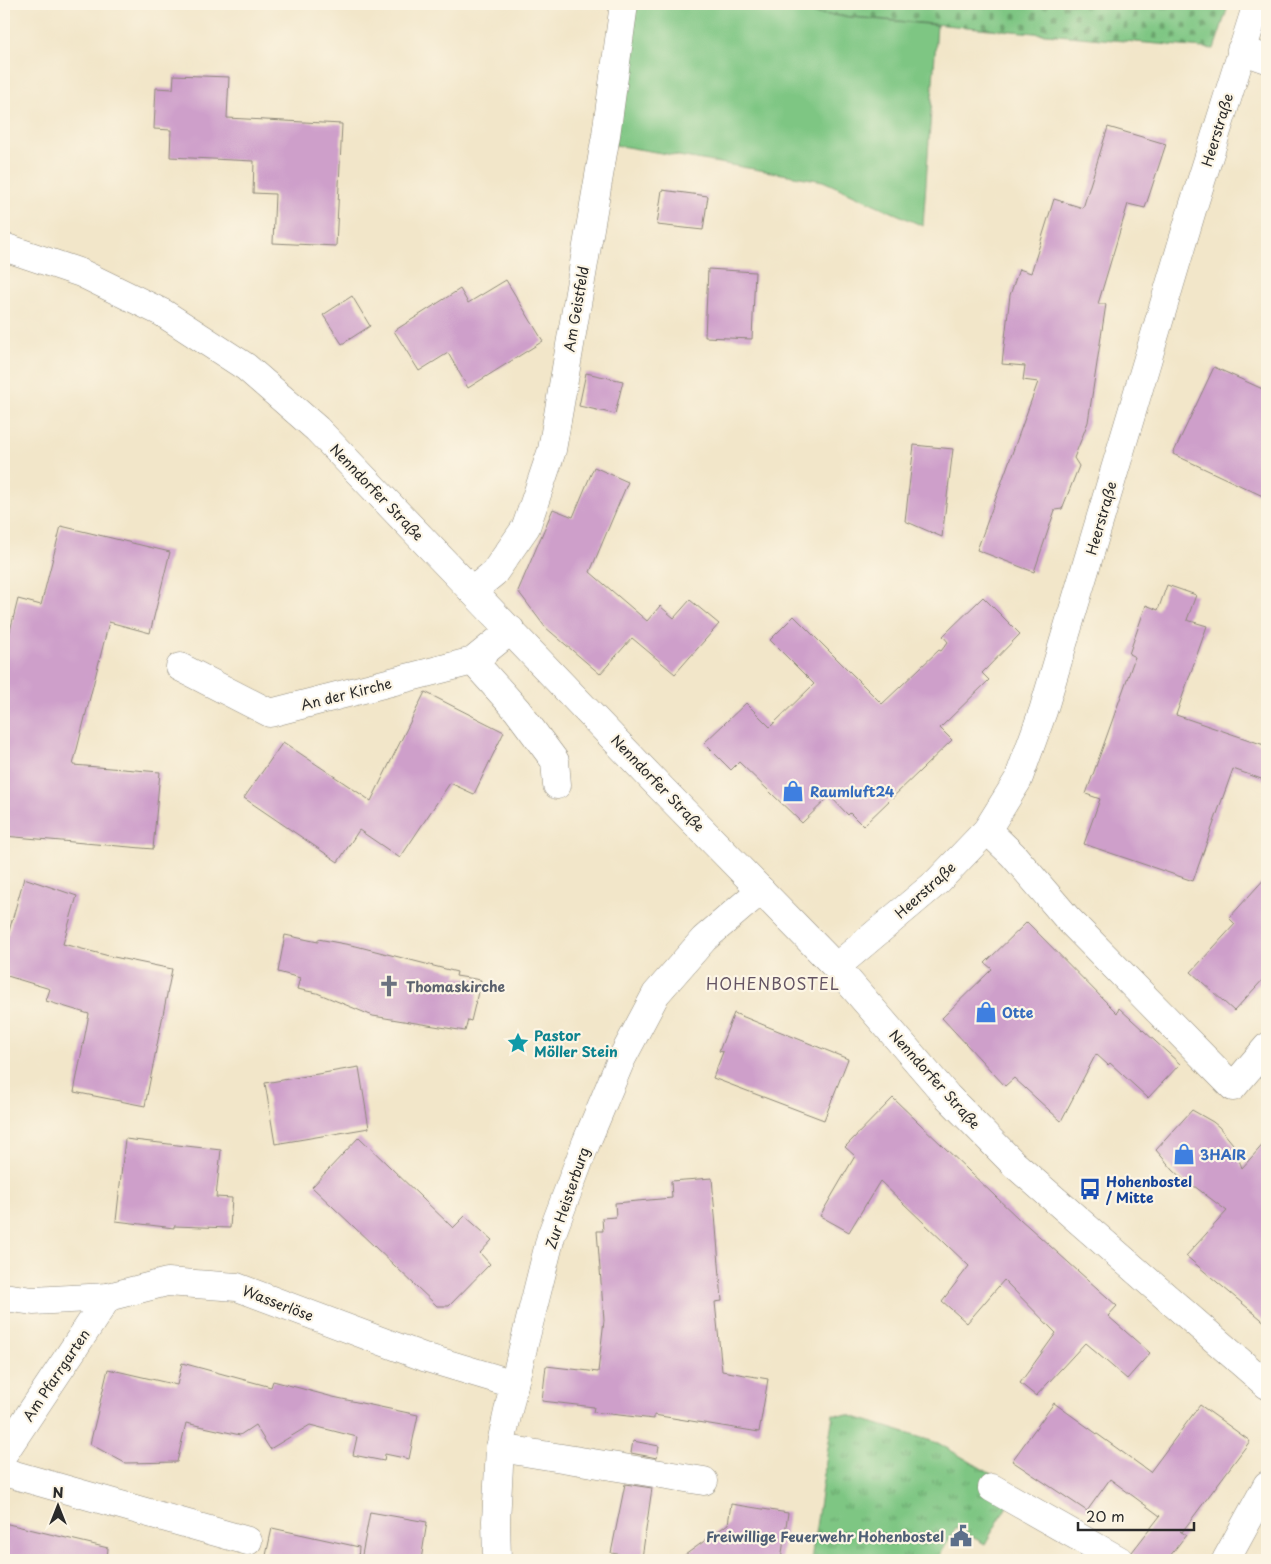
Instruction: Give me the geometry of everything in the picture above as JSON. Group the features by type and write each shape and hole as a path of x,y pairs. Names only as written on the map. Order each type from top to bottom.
{"street":[{"name":"Am Geistfeld","path":"472,591 494,573 526,528 552,450 606,135 624,4"},
{"name":"Heerstraße","path":"836,967 938,882 987,830 1018,780 1044,711 1189,219 1257,4"},
{"path":"1242,50 1267,59"},
{"name":"Nenndorfer Straße","path":"4,247 89,277 163,313 246,367 317,429 836,967 948,1096 1014,1164 1267,1385"},
{"name":"An der Kirche","path":"180,667 270,713 473,661 511,630"},
{"path":"473,661 517,710 555,761 557,785"},
{"path":"987,830 1013,855 1067,918 1233,1087 1267,1047"},
{"name":"Zur Heisterburg","path":"497,1560 496,1521 500,1448 514,1384 552,1236 586,1143 621,1060 656,994 704,939 760,890"},
{"name":"Wasserlöse","path":"4,1297 33,1301 108,1297 167,1282 237,1287 424,1357 514,1384"},
{"name":"Am Pfarrgarten","path":"4,1453 108,1297"},
{"path":"500,1448 704,1481"},
{"path":"4,1472 248,1541"},
{"path":"1226,1560 1267,1485"},
{"path":"992,1488 1119,1560"}],"green space":[{"path":"631,4 708,4 937,25 923,226 823,181 615,145"},
{"path":"708,4 1229,4 1214,49"},
{"path":"833,1414 848,1415 938,1443 1017,1489 985,1544 956,1528 937,1560 811,1560"}],"building":[{"path":"174,75 229,77 227,118 342,124 336,246 273,243 275,194 253,193 254,161 170,157 171,130 154,129 156,88 173,89"},
{"path":"1108,127 1166,144 1145,208 1128,204 1098,304 1106,304 1088,422 1074,458 1079,466 1062,509 1055,510 1034,572 977,550 1038,382 1023,380 1025,366 1002,364 1010,295 1019,269 1031,273 1054,199 1083,208"},
{"path":"662,190 708,196 703,230 657,225"},
{"path":"708,269 755,272 752,339 705,337"},
{"path":"506,280 543,341 468,388 448,353 419,371 394,331 460,289 468,303"},
{"path":"352,296 370,326 342,344 323,315"},
{"path":"1214,367 1267,391 1267,498 1173,454"},
{"path":"586,373 623,381 615,414 579,406"},
{"path":"914,445 953,449 942,537 905,521"},
{"path":"594,467 628,482 590,572 647,621 660,606 674,618 690,600 719,624 675,674 632,638 600,674 545,627 518,591 553,509 573,517"},
{"path":"61,526 170,552 150,633 109,622 73,765 160,772 153,849 4,836 4,655 18,599 41,605"},
{"path":"1167,585 1196,595 1187,620 1207,626 1176,715 1267,746 1267,781 1233,769 1193,881 1084,844 1100,799 1086,794 1135,657 1129,654 1146,605 1158,610"},
{"path":"983,597 1020,634 982,673 989,680 940,728 952,740 863,826 850,813 848,815 830,796 802,823 739,762 731,770 704,743 746,703 770,727 814,684 770,640 794,616 882,704 939,650 941,651 948,642 943,636"},
{"path":"425,692 504,732 474,794 450,783 400,858 359,830 338,862 244,798 283,742 371,801"},
{"path":"1267,876 1267,975 1234,1011 1191,972 1235,924 1229,918"},
{"path":"24,878 77,896 63,944 172,969 145,1106 74,1092 89,1014 46,1001 50,989 4,975 4,949"},
{"path":"1027,922 1117,1013 1119,1008 1180,1064 1148,1098 1110,1063 1108,1065 1096,1054 1061,1121 1014,1078 1005,1086 942,1018 992,969 985,963"},
{"name":"Thomaskirche","path":"285,935 318,942 318,939 356,946 457,972 456,976 481,980 471,1021 468,1020 465,1031 373,1016 317,993 297,989 300,978 278,972"},
{"path":"734,1013 848,1059 824,1120 713,1078 723,1052 719,1051"},
{"path":"359,1067 369,1128 275,1144 265,1083"},
{"path":"893,1098 1020,1220 1117,1306 1108,1316 1150,1353 1127,1379 1085,1343 1036,1396 1020,1383 1056,1333 1004,1280 967,1323 942,1301 969,1266 880,1181 849,1232 820,1216 855,1156 845,1147"},
{"path":"1192,1110 1219,1127 1233,1144 1242,1168 1267,1140 1267,1324 1186,1256 1227,1211 1194,1186 1188,1184 1156,1150"},
{"path":"359,1137 453,1228 465,1216 492,1240 480,1253 490,1264 449,1306 437,1306 312,1187"},
{"path":"125,1139 221,1150 216,1197 232,1198 230,1228 174,1226 174,1228 116,1221"},
{"path":"712,1178 722,1301 715,1302 722,1371 768,1379 759,1432 654,1415 654,1419 593,1412 594,1407 542,1401 546,1366 598,1372 604,1320 597,1231 603,1231 602,1218 616,1217 615,1203 672,1198 671,1181"},
{"path":"182,1363 271,1387 273,1381 333,1397 418,1415 409,1459 385,1454 384,1461 353,1455 357,1437 310,1425 270,1449 255,1425 240,1435 186,1423 177,1462 125,1463 90,1444 108,1369 177,1385"},
{"path":"1054,1403 1150,1472 1200,1405 1250,1441 1182,1532 1180,1531 1186,1535 1167,1560 1135,1560 1132,1552 1160,1516 1110,1479 1087,1511 1012,1461"},
{"path":"633,1441 659,1446 657,1458 631,1453"},
{"path":"625,1484 652,1488 642,1558 611,1553"},
{"path":"731,1504 788,1513 781,1560 678,1560 728,1524"},
{"path":"370,1512 427,1522 421,1560 361,1560"},
{"path":"4,1523 108,1548 107,1560 4,1560"},
{"path":"272,1528 359,1547 358,1560 265,1560"}],"place":[{"name":"Raumluft24","path":"793,791"},
{"name":"Thomaskirche","path":"389,986"},
{"name":"Otte","path":"986,1012"},
{"name":"Pastor Möller Stein","path":"518,1043"},
{"name":"3HAIR","path":"1184,1154"},
{"name":"Hohenbostel / Mitte","path":"1090,1189"},
{"name":"Freiwillige Feuerwehr Hohenbostel","path":"961,1536"}],"district":[{"name":"HOHENBOSTEL","path":"773,983"}]}
